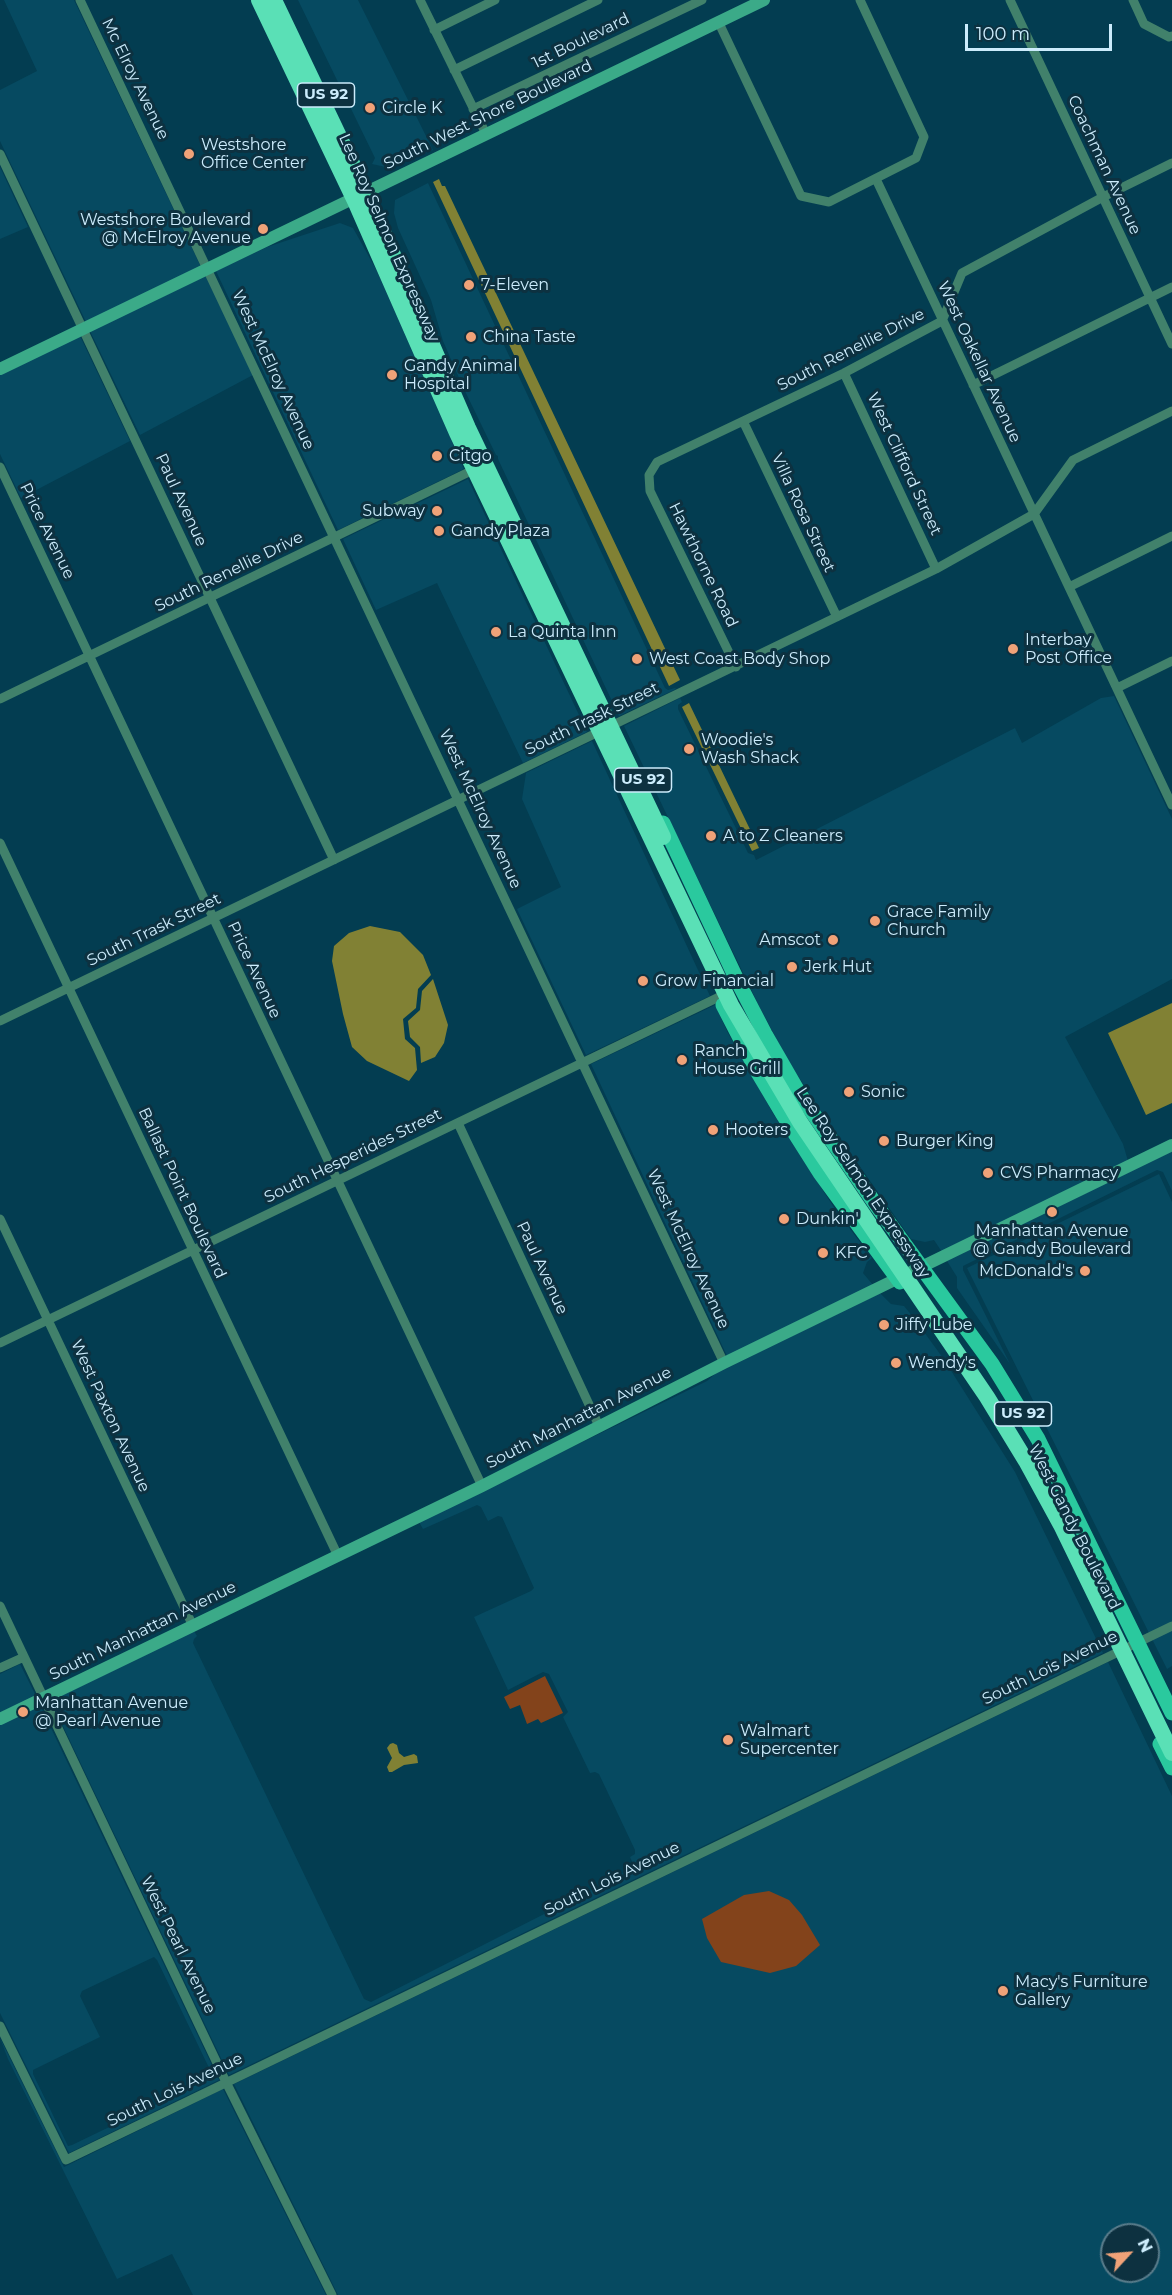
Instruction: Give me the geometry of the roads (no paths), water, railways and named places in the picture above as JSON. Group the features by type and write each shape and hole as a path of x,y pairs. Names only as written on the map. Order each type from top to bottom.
{"highway":[{"name":"Lee Roy Selmon Expressway","path":"259,0 355,201 457,433 731,1005 800,1122 987,1397 1026,1461 1062,1527 1172,1753"},
{"name":"Lee Roy Selmon Expressway","path":"274,0 367,195 468,428 741,1000 803,1108 989,1383 1034,1456 1071,1522 1172,1728"}],"main road":[{"name":"West Gandy Boulevard","path":"259,0 352,199 471,471 719,997 750,1058 820,1173 993,1415 1022,1463 1059,1532 1172,1768"},
{"name":"West Gandy Boulevard","path":"281,0 371,189 492,461 765,1034 833,1144 921,1268 962,1321 1014,1398 1068,1498 1172,1713"},
{"path":"454,434 484,461 492,461"},
{"path":"471,471 488,476 497,485 539,571 550,583"},
{"path":"533,604 548,619 588,705 598,719 616,723"},
{"path":"595,734 609,734 621,744 658,824 666,830"},
{"path":"671,895 696,927 743,1022 751,1030 765,1034"},
{"path":"750,1058 768,1077 821,1162 885,1247 905,1263 921,1268"},
{"path":"897,1279 914,1282 927,1289 936,1298 999,1389 1010,1401 1060,1492 1068,1498"},
{"path":"1059,1532 1068,1541 1106,1618 1119,1636 1138,1643"},
{"path":"1116,1652 1133,1658 1145,1671 1172,1728"}],"street":[{"name":"Mc Elroy Avenue","path":"80,0 209,269"},
{"path":"420,0 486,134"},
{"path":"434,30 495,0"},
{"path":"454,70 598,0"},
{"name":"1st Boulevard","path":"473,109 687,3 702,0"},
{"name":"South West Shore Boulevard","path":"0,369 764,0"},
{"path":"718,21 801,196 829,202 916,158 924,137 860,0"},
{"name":"Coachman Avenue","path":"1010,0 1172,344"},
{"path":"1133,0 1144,24 1169,37 1172,36"},
{"name":"Paul Avenue","path":"0,154 334,860"},
{"name":"South Renellie Drive","path":"649,475 657,462 844,373 942,321 962,273 1103,197 1172,163"},
{"name":"West Oakellar Avenue","path":"876,179 1117,688 1168,787 1172,805"},
{"name":"West McElroy Avenue","path":"209,269 724,1363"},
{"path":"973,385 1172,287"},
{"name":"West Clifford Street","path":"844,373 936,568"},
{"name":"South Trask Street","path":"0,1021 736,667 936,568 1034,514 1073,460 1172,411"},
{"name":"Villa Rosa Street","path":"743,421 837,617"},
{"name":"Price Avenue","path":"0,467 482,1486"},
{"name":"South Renellie Drive","path":"0,699 471,471"},
{"name":"Hawthorne Road","path":"649,475 650,491 736,667"},
{"path":"1069,587 1172,536"},
{"path":"1117,688 1172,661"},
{"name":"Ballast Point Boulevard","path":"0,843 338,1556"},
{"name":"South Hesperides Street","path":"0,1343 719,997"},
{"name":"Paul Avenue","path":"458,1123 600,1426"},
{"name":"South Manhattan Avenue","path":"0,1719 482,1486 724,1363 1172,1145"},
{"name":"West Paxton Avenue","path":"0,1219 193,1626"},
{"name":"West Pearl Avenue","path":"0,1606 226,2082 332,2295"},
{"name":"South Lois Avenue","path":"0,2026 66,2160 1172,1626"},
{"path":"0,1668 24,1657"}],"place":[{"name":"Circle K","path":"370,108"},
{"name":"Westshore Office Center","path":"189,154"},
{"name":"Westshore Boulevard @ McElroy Avenue","path":"263,229"},
{"name":"7-Eleven","path":"469,285"},
{"name":"China Taste","path":"471,337"},
{"name":"Gandy Animal Hospital","path":"392,375"},
{"name":"Citgo","path":"437,456"},
{"name":"Subway","path":"437,511"},
{"name":"Gandy Plaza","path":"439,531"},
{"name":"La Quinta Inn","path":"496,632"},
{"name":"Interbay Post Office","path":"1013,649"},
{"name":"West Coast Body Shop","path":"637,659"},
{"name":"Woodie's Wash Shack","path":"689,749"},
{"name":"A to Z Cleaners","path":"711,836"},
{"name":"Grace Family Church","path":"875,921"},
{"name":"Amscot","path":"833,940"},
{"name":"Jerk Hut","path":"792,967"},
{"name":"Grow Financial","path":"643,981"},
{"name":"Ranch House Grill","path":"682,1060"},
{"name":"Sonic","path":"849,1092"},
{"name":"Hooters","path":"713,1130"},
{"name":"Burger King","path":"884,1141"},
{"name":"CVS Pharmacy","path":"988,1173"},
{"name":"Manhattan Avenue @ Gandy Boulevard","path":"1052,1212"},
{"name":"Dunkin'","path":"784,1219"},
{"name":"KFC","path":"823,1253"},
{"name":"McDonald's","path":"1085,1271"},
{"name":"Jiffy Lube","path":"884,1325"},
{"name":"Wendy's","path":"896,1363"},
{"name":"Manhattan Avenue @ Pearl Avenue","path":"23,1712"},
{"name":"Walmart Supercenter","path":"728,1740"},
{"name":"Macy's Furniture Gallery","path":"1003,1991"}]}
